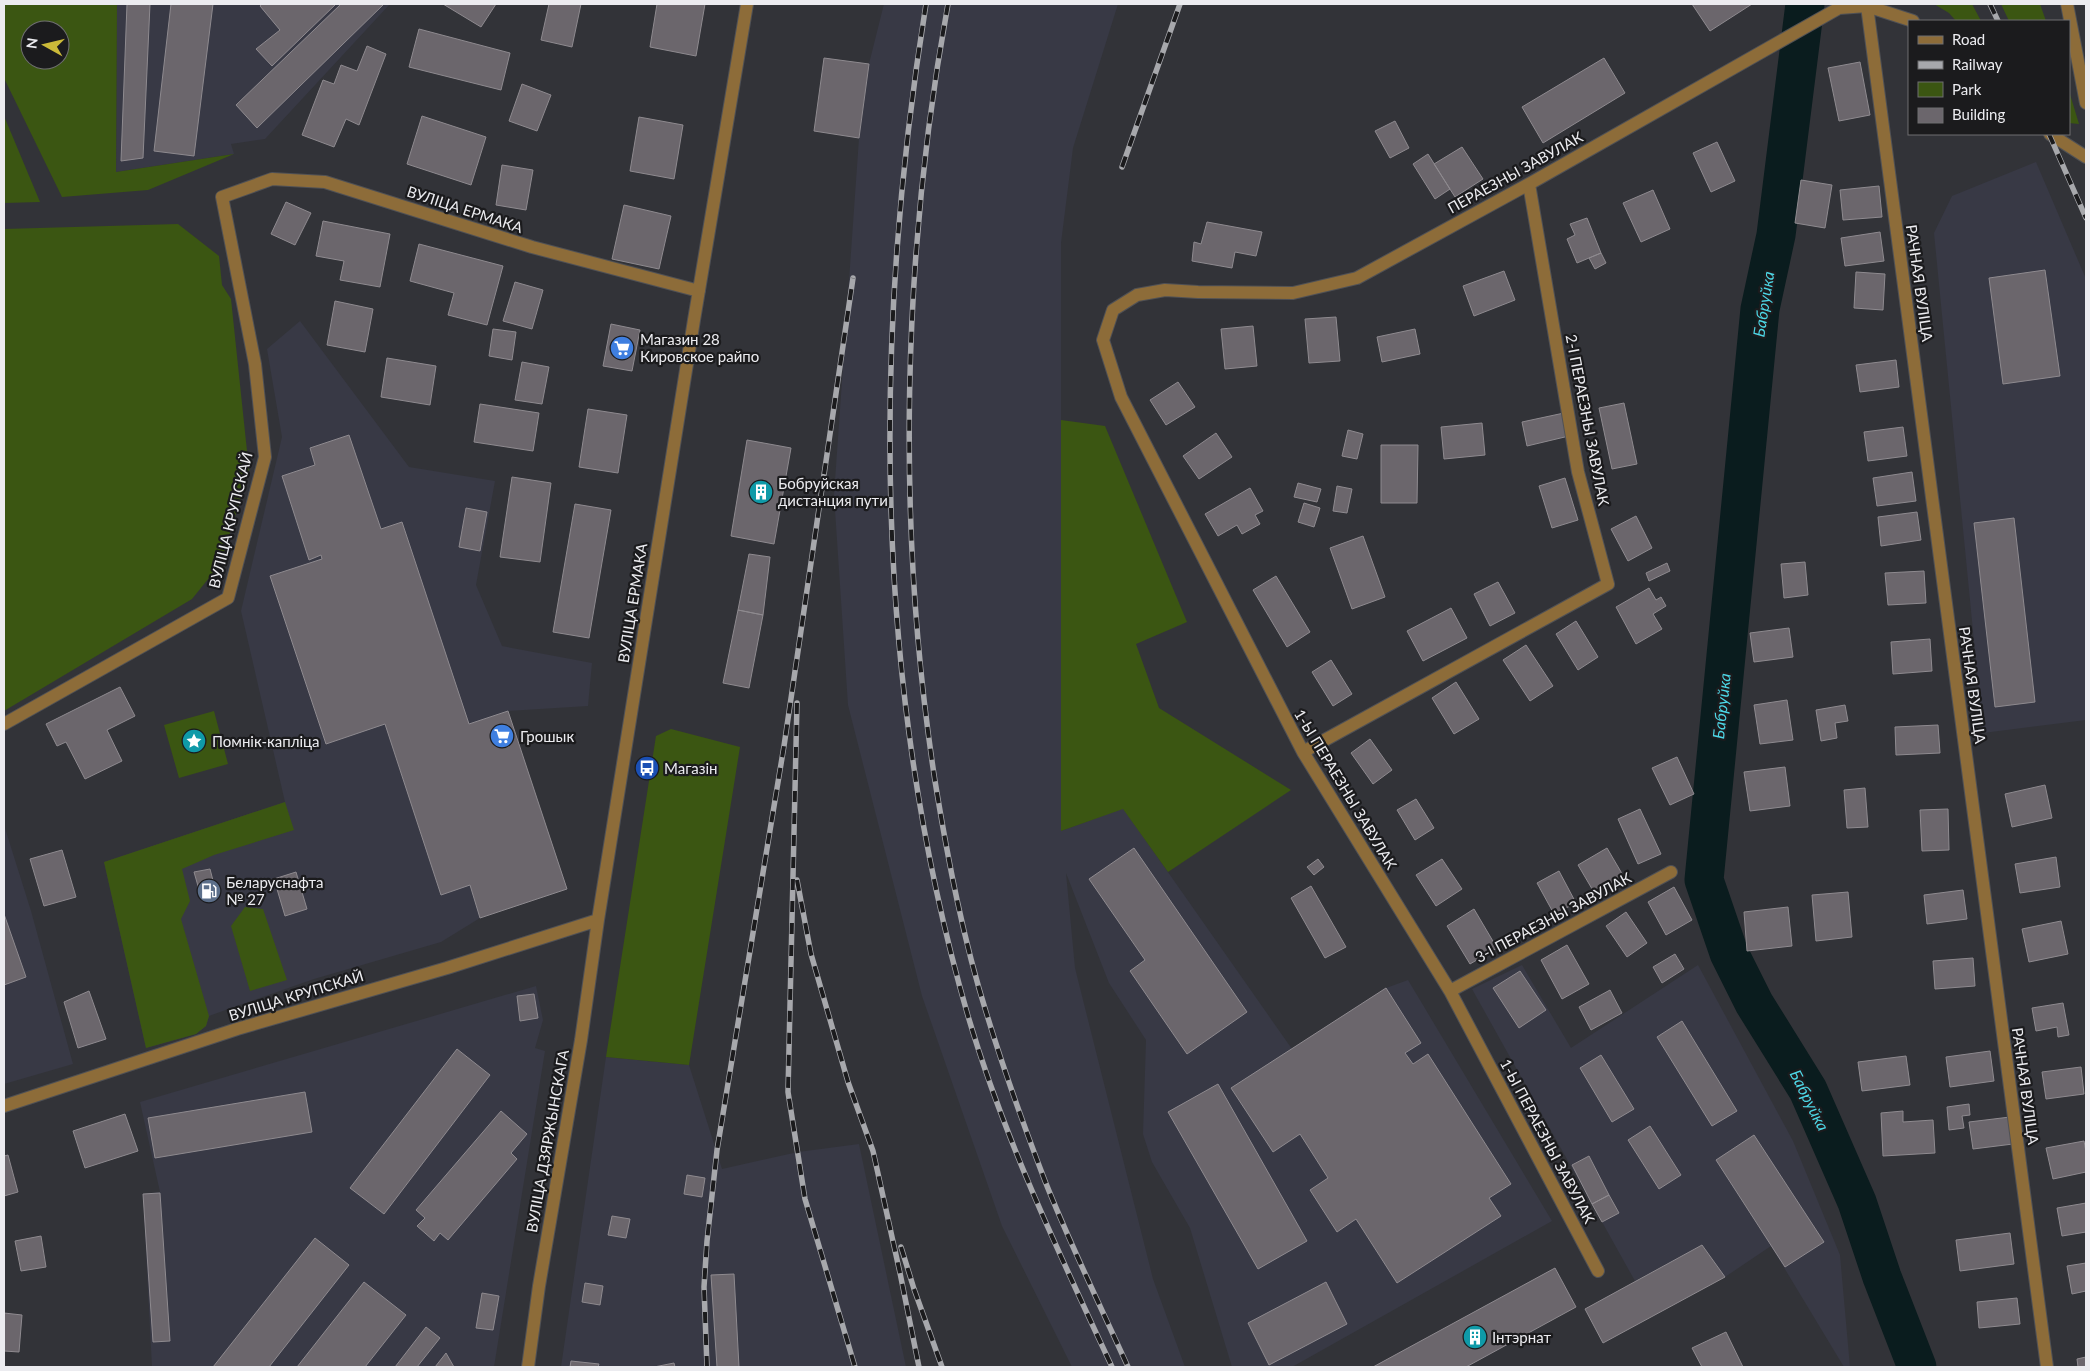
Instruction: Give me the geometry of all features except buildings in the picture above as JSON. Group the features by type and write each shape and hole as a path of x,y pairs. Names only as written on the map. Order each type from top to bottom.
{"street":[{"name":"ВУЛІЦА ЕРМАКА","path":"598,920 747,4"},
{"path":"2067,4 2086,103"},
{"name":"ПЕРАЕЗНЫ ЗАВУЛАК","path":"1113,310 1137,295 1165,290 1293,293 1356,278 1529,184 1839,8 1867,6 1910,20"},
{"name":"РАЧНАЯ ВУЛІЦА","path":"1867,6 2047,1367"},
{"path":"2052,135 2086,157"},
{"name":"ВУЛІЦА ЕРМАКА","path":"222,197 272,179 325,182 532,247 699,291"},
{"name":"2-І ПЕРАЕЗНЫ ЗАВУЛАК","path":"1303,752 1608,584 1578,472 1529,184"},
{"name":"ВУЛІЦА КРУПСКАЙ","path":"4,724 228,598 265,457 255,364 222,197"},
{"name":"1-Ы ПЕРАЕЗНЫ ЗАВУЛАК","path":"1113,310 1103,340 1121,397 1303,752 1450,991 1598,1271"},
{"name":"3-І ПЕРАЕЗНЫ ЗАВУЛАК","path":"1450,991 1671,872"},
{"name":"ВУЛІЦА КРУПСКАЙ","path":"4,1106 237,1029 447,968 598,920"},
{"name":"ВУЛІЦА ДЗЯРЖЫНСКАГА","path":"528,1367 539,1286 581,1040 598,920"}],"shaded area":[{"path":"117,4 390,4 265,139 231,144 234,154 116,172"},
{"path":"884,4 1118,4 1073,148 1061,243 1061,831 1123,808 1292,1049 1386,988 1408,980 1552,1221 1292,1367 1232,1367 1190,1228 1152,1162 1143,1134 1146,1040 1109,983 1066,873 1075,968 1153,1279 1185,1367 1072,1367 1002,1226 922,996 848,705 834,495 859,138 869,64"},
{"path":"2036,162 2086,279 2086,720 1983,733 1934,233 1952,196"},
{"path":"300,321 409,467 495,481 476,585 502,646 592,663 588,706 508,711 480,918 441,942 314,979 231,1008 209,1016 206,1026 196,1034 146,1048 104,862 285,802 241,611 282,437 267,349"},
{"path":"4,825 31,911 73,1064 4,1084"},
{"path":"1522,965 1571,1048 1698,965 1793,1141 1840,1255 1850,1367 1844,1367 1771,1246 1725,1277 1702,1245 1635,1281 1472,989"},
{"path":"536,986 543,1020 535,1048 545,1051 494,1367 152,1367 143,1194 160,1192 140,1102"},
{"path":"606,1057 689,1065 722,1169 798,1152 859,1144 906,1367 561,1367"}],"green space":[{"path":"4,4 117,4 116,172 234,154 148,190 62,197 4,78"},
{"path":"1934,4 1972,4 1980,20 1955,20 1949,13"},
{"path":"2001,4 2040,4 2046,20 2009,20"},
{"path":"2070,94 2079,124 2070,123"},
{"path":"4,116 40,202 4,203"},
{"path":"178,224 219,256 222,285 231,299 249,470 221,563 192,599 4,711 4,229"},
{"path":"1061,420 1105,426 1187,622 1136,644 1159,708 1291,790 1168,872 1123,809 1061,831"},
{"path":"214,711 228,764 179,778 164,725"},
{"path":"671,729 740,747 689,1065 606,1057 656,736"},
{"path":"285,802 294,830 214,855 182,869 190,901 181,919 209,1016 206,1026 196,1034 146,1048 104,862"},
{"path":"245,907 263,909 287,980 250,991 231,926"}],"waterway":[{"name":"Бабруйка","path":"1805,4 1776,235 1760,309 1704,880 1729,953 1754,1003 1808,1090 1857,1202 1882,1277 1917,1367"}],"railway":[{"path":"926,4 908,130 896,257 891,385 891,513 899,640 914,767 937,892 968,1016 982,1061 1015,1151 1112,1367"},
{"path":"948,4 933,99 921,196 913,293 910,490 914,588 922,685 935,781 951,870 978,986 1000,1057 1045,1181 1128,1367"},
{"path":"1122,167 1180,4"},
{"path":"1990,4 1998,20"},
{"path":"2049,135 2086,218"},
{"path":"707,1367 704,1287 717,1150 784,746 853,278"},
{"path":"797,703 788,1092 805,1199 855,1367"},
{"path":"797,880 811,954 848,1082 873,1151 919,1367"},
{"path":"901,1247 942,1367"}],"place":[{"name":"Магазин 28 Кировское райпо","path":"622,348"},
{"name":"Бобруйская дистанция пути","path":"761,492"},
{"name":"Грошык","path":"502,736"},
{"name":"Помнік-капліца","path":"194,741"},
{"name":"Магазін","path":"647,768"},
{"name":"Беларуснафта № 27","path":"209,891"},
{"name":"Інтэрнат","path":"1475,1337"}]}
